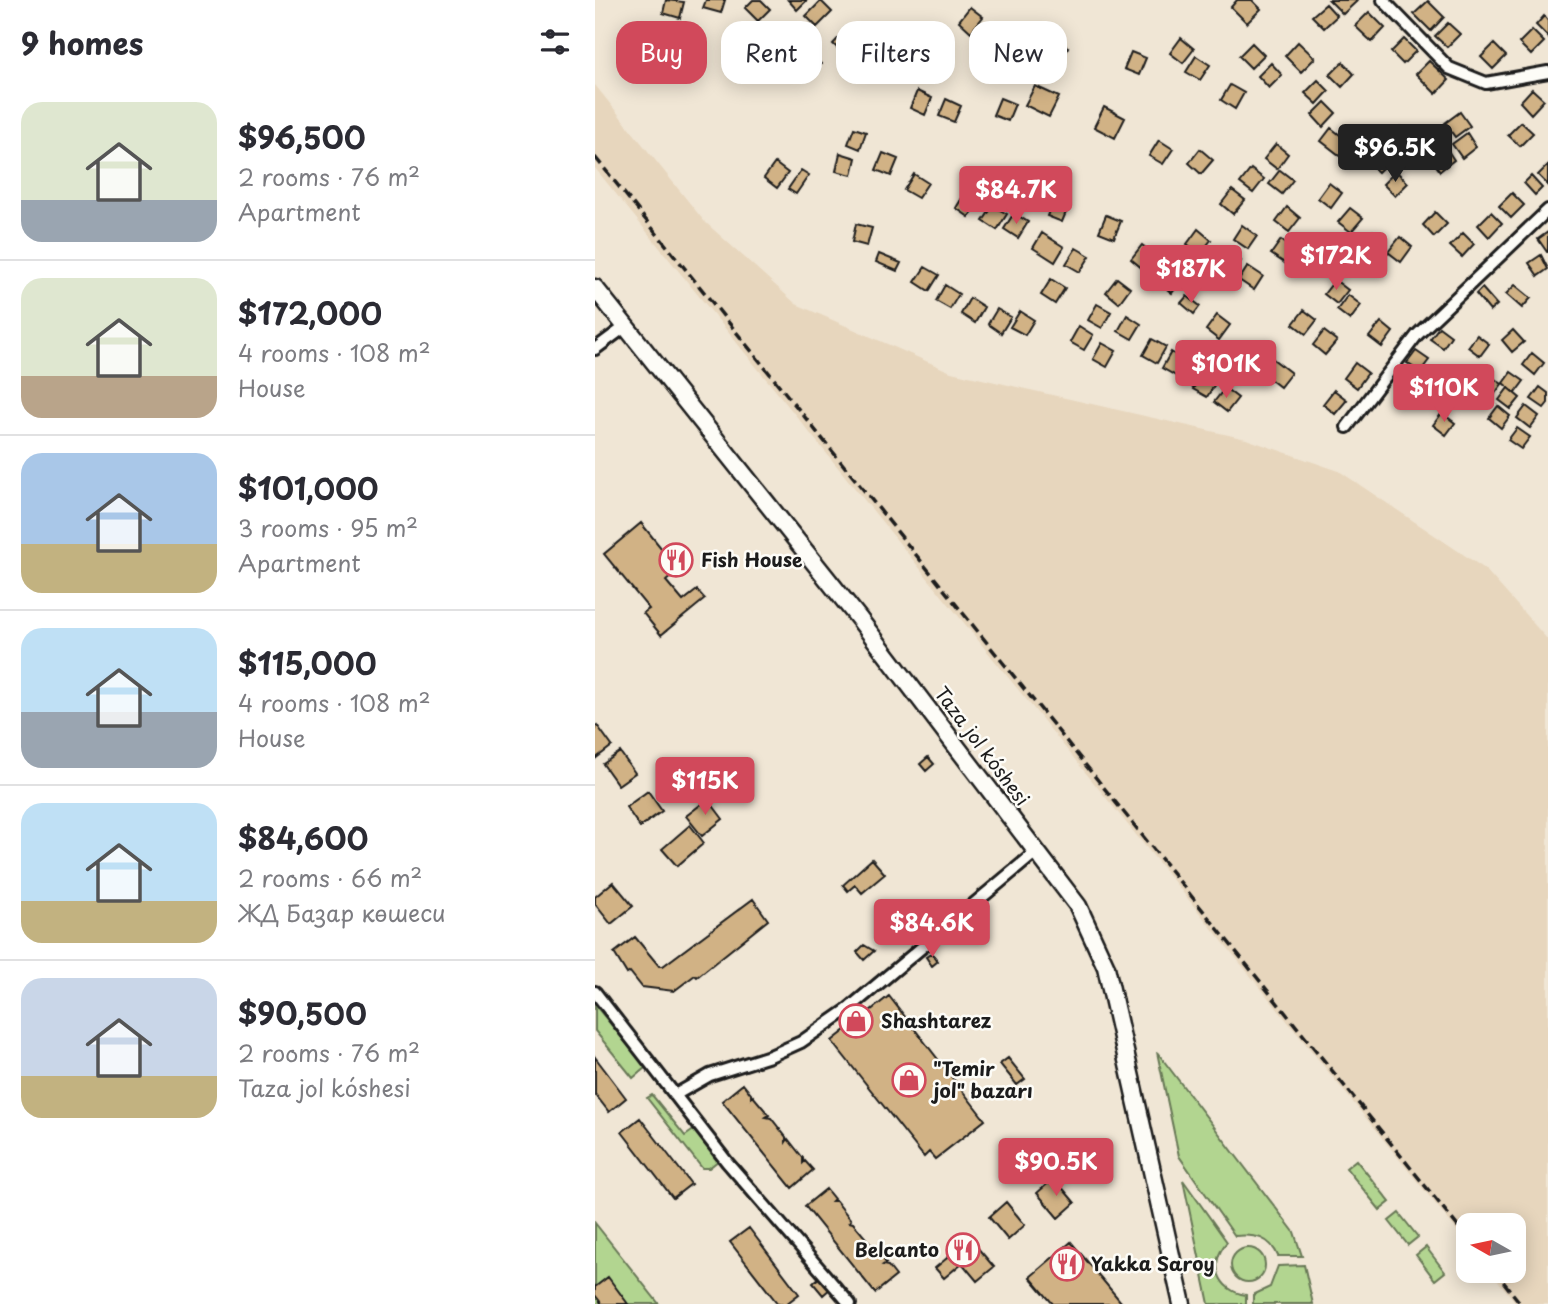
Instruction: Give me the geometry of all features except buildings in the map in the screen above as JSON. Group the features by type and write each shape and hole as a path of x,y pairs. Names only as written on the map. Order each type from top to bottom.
{"main road":[{"name":"Taza jol kóshesi","path":"595,288 860,620 1078,906 1106,967 1182,1304"}],"street":[{"path":"1383,0 1449,68 1486,83 1548,72"},
{"path":"1347,426 1417,335 1548,210"},
{"path":"595,349 626,326"},
{"path":"675,1095 710,1074 770,1056 801,1042 847,1010 1036,852"},
{"path":"595,992 727,1162 850,1304"}],"shaded area":[{"path":"595,85 704,221 796,304 951,372 1246,439 1339,471 1485,569 1548,640 1548,1304 1517,1304 1500,1283 1526,1283 1526,1213 1456,1213 1456,1229 595,168"}],"green space":[{"path":"595,1005 646,1067 633,1078 595,1031"},
{"path":"1157,1052 1294,1232 1302,1256 1278,1256 1271,1245 1261,1238 1235,1236 1179,1156"},
{"path":"652,1095 685,1136 695,1129 719,1160 709,1168 702,1168 647,1098"},
{"path":"1356,1160 1390,1202 1380,1210 1346,1168"},
{"path":"1183,1180 1227,1242 1218,1259 1219,1275 1229,1288 1246,1295 1246,1304 1209,1304"},
{"path":"1399,1213 1418,1237 1408,1245 1389,1221"},
{"path":"595,1223 659,1304 595,1304"},
{"path":"1426,1247 1445,1272 1435,1280 1416,1255"},
{"path":"1248,1248 1260,1253 1265,1265 1260,1277 1248,1282 1236,1277 1231,1265 1236,1253"},
{"path":"1304,1265 1313,1304 1253,1304 1253,1295 1270,1287 1278,1266"}],"railway":[{"path":"595,157 1456,1224"},
{"path":"1504,1283 1521,1304"}],"place":[{"name":"Fish House","path":"676,560"},
{"name":"Shashtarez","path":"856,1021"},
{"name":"\"Temir jol\" bazarı","path":"909,1080"},
{"name":"Belcanto","path":"963,1250"},
{"name":"Yakka Saroy","path":"1067,1264"}]}
